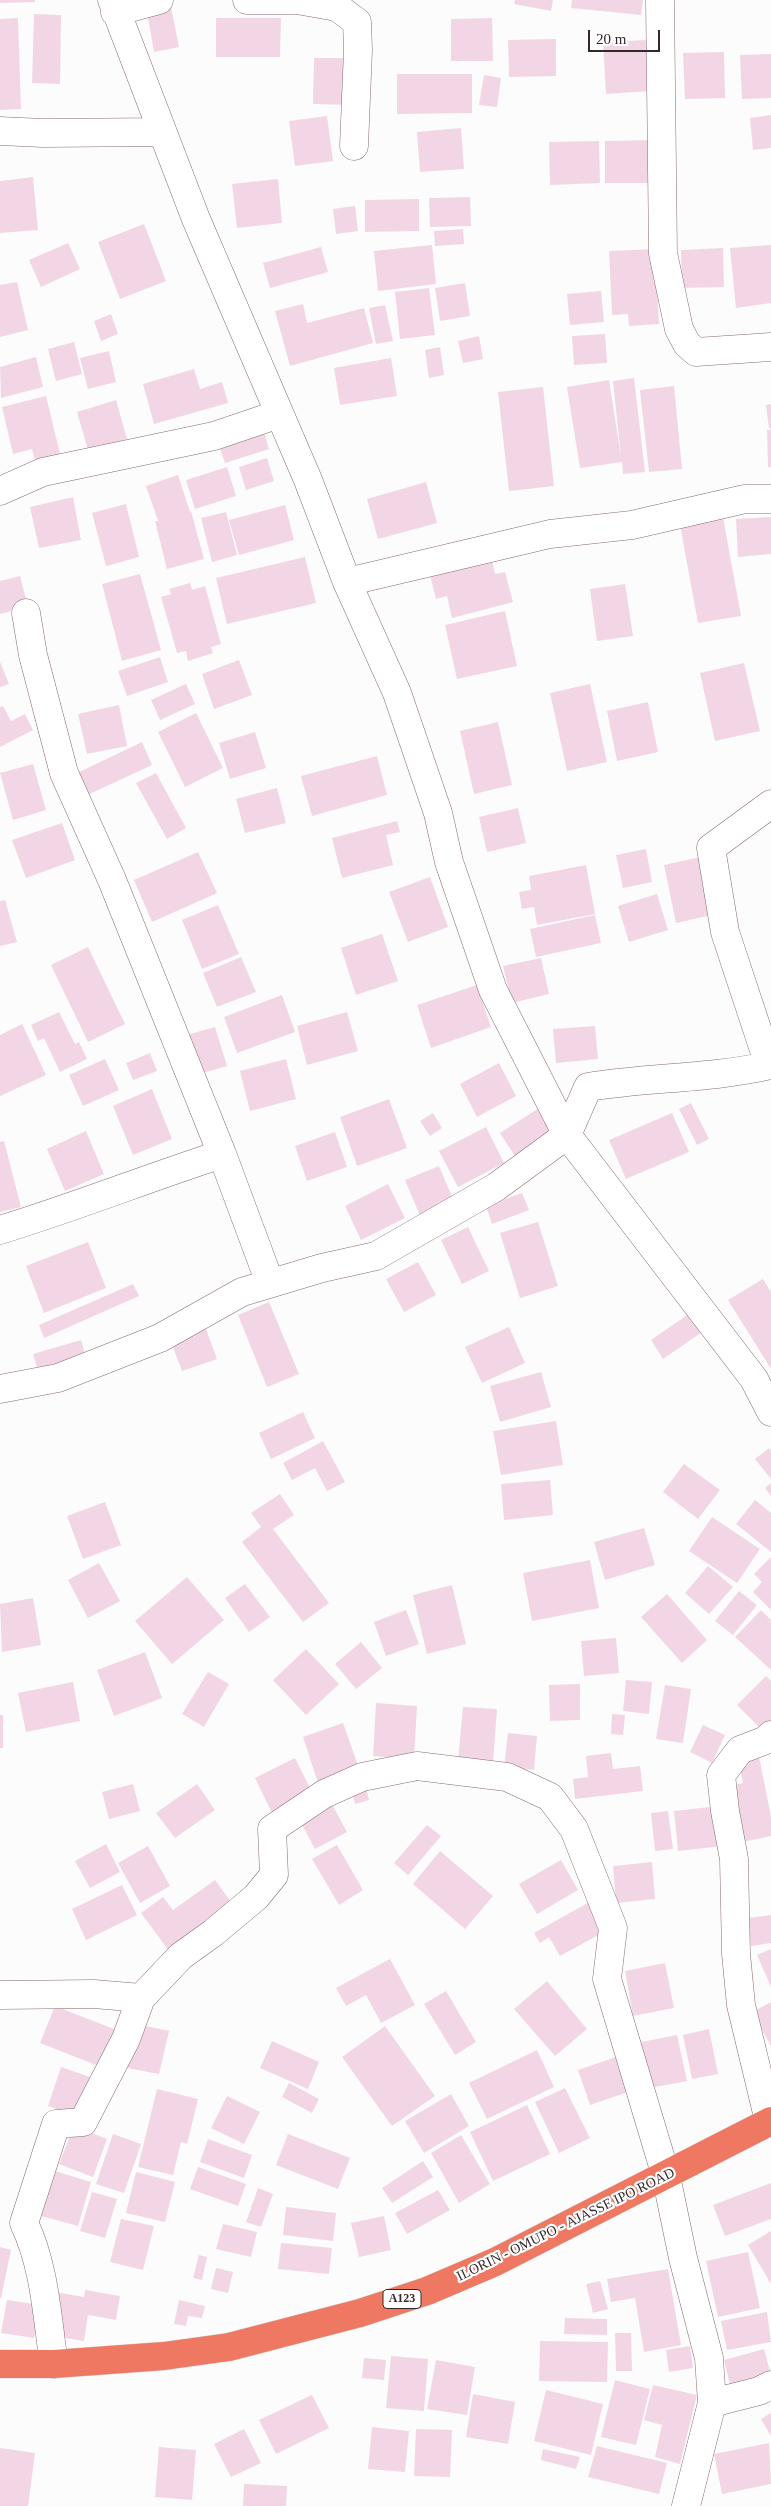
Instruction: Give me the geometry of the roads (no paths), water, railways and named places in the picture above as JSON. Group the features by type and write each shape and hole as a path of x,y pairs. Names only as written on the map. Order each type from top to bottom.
{"highway":[{"name":"ILORIN - OMUPO - AJASSE IPO ROAD","path":"0,2364 54,2364 164,2356 229,2347 360,2313 427,2291 495,2262 770,2121"}],"street":[{"path":"159,0 114,6 196,219 308,480 347,582 397,693 438,813 449,862 493,990 567,1135 754,1379 771,1412"},
{"path":"247,0 297,0 337,6 357,22 358,50 354,146"},
{"path":"660,0 663,253 680,329 687,344 696,352 771,347"},
{"path":"0,131 43,133 162,132"},
{"path":"0,490 43,472 214,436 279,414"},
{"path":"347,582 550,534 632,525 745,499 771,499"},
{"path":"26,613 33,655 64,773 112,880 222,1154 270,1284"},
{"path":"0,1389 58,1378 160,1338 242,1292 322,1268 376,1256 496,1188 567,1135 588,1087 633,1080 739,1073 770,1065 725,932 711,848 771,804"},
{"path":"0,1230 222,1154"},
{"path":"770,2121 741,2005 736,1954 734,1859 725,1811 721,1774 740,1750 766,1740 771,1735"},
{"path":"54,2364 42,2280 33,2242 24,2223 56,2124 82,2122 126,2039 140,1998 181,1956 213,1933 256,1897 274,1875 272,1830 324,1794 362,1777 417,1766 507,1777 550,1797 574,1829 613,1928 607,1979 666,2176 683,2258 709,2358 712,2404 686,2506"},
{"path":"0,1995 94,1994 140,1998"},
{"path":"712,2404 759,2391 771,2385"}]}
